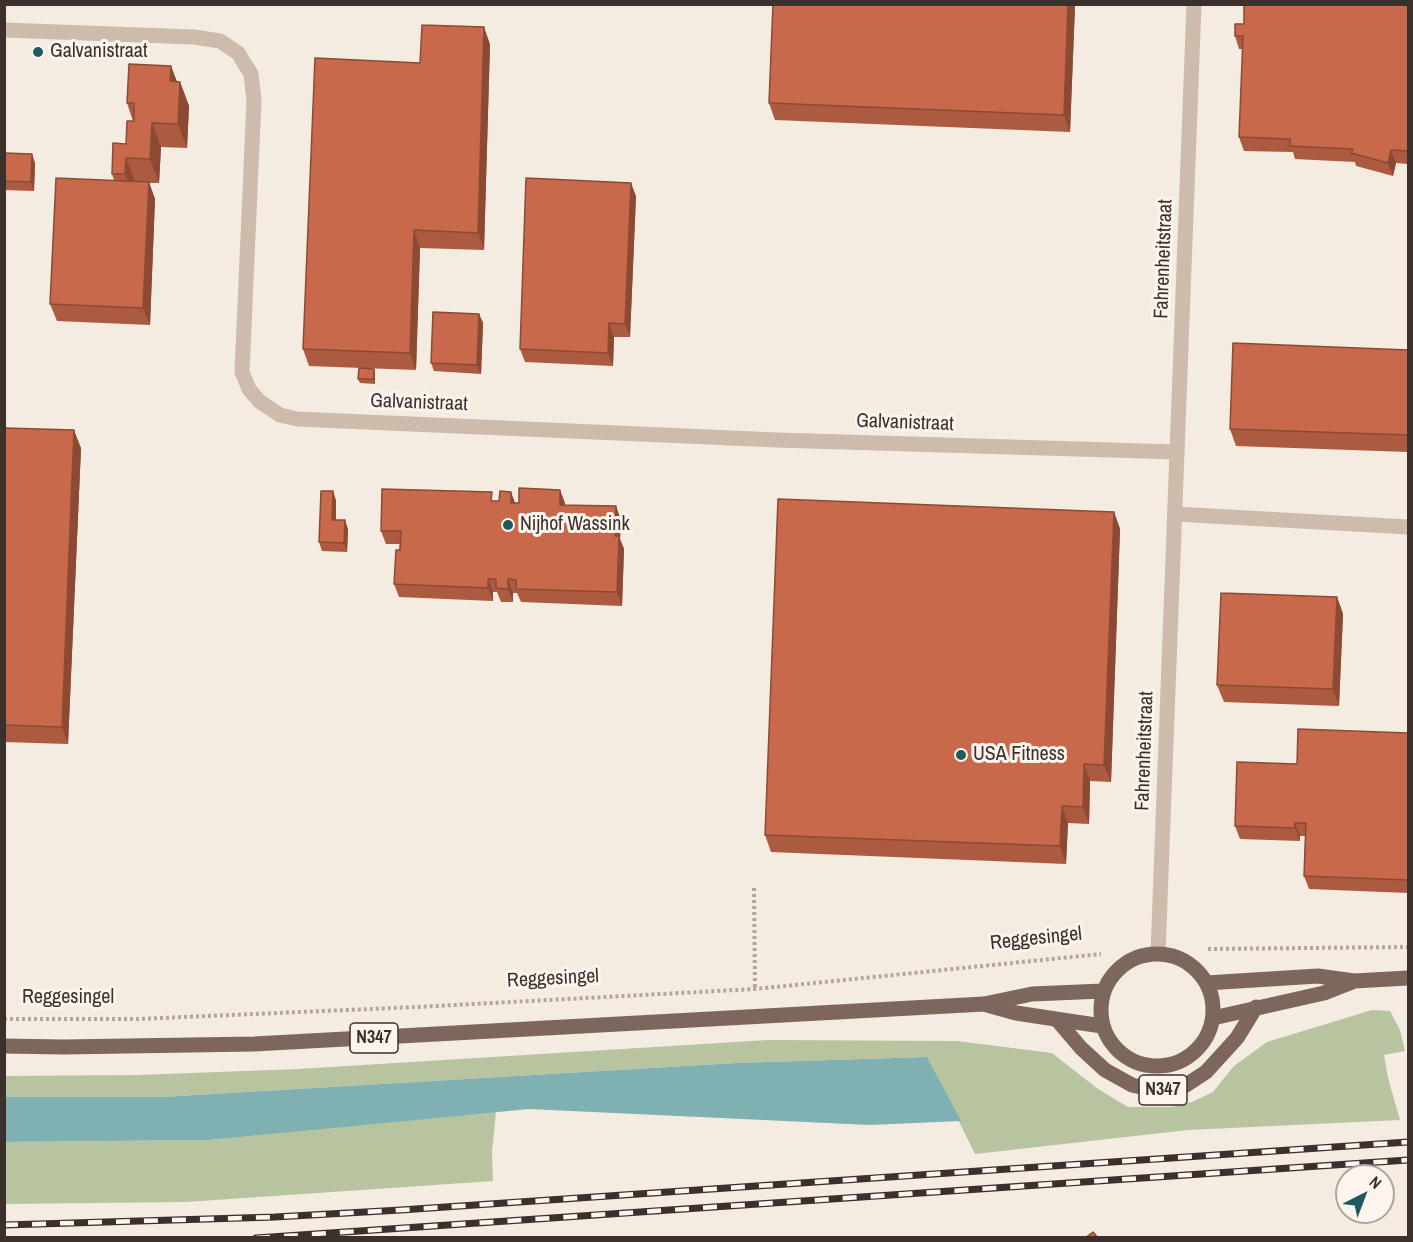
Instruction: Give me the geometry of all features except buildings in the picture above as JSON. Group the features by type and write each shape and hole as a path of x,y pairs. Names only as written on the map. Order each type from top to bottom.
{"main road":[{"path":"1102,1026 1100,1008 1103,991 1115,971 1135,958 1158,953 1173,956 1198,971 1206,983 1212,1000 1213,1018 1324,993 1354,981"},
{"path":"1206,983 1318,976 1354,981 1408,978"},
{"name":"N347","path":"4,1046 254,1044 984,1004 1032,994 1103,991"},
{"name":"N347","path":"984,1004 1058,1021 1102,1026 1110,1043 1124,1057 1142,1065 1161,1067 1180,1062 1196,1051 1207,1036 1213,1018"},
{"name":"N347","path":"1058,1021 1081,1048 1105,1070 1132,1085 1158,1090 1186,1085 1206,1072 1237,1038 1256,1007"}],"street":[{"name":"Fahrenheitstraat","path":"1158,953 1194,4"},
{"name":"Galvanistraat","path":"4,30 194,37 220,41 238,53 251,74 254,100 242,372 249,389 259,401 280,415 309,420 777,440 1177,452"},
{"path":"1175,514 1408,527"}],"path":[{"path":"754,888 754,989"},
{"path":"1208,949 1408,947"},
{"name":"Reggesingel","path":"4,1018 137,1019 754,989 1101,954"}],"green space":[{"path":"1372,1010 1390,1011 1400,1030 1405,1051 1384,1055 1400,1120 1188,1130 975,1154 927,1057 736,1063 162,1097 5,1097 5,1076 138,1075 298,1069 768,1040 957,1041 1052,1053 1098,1089 1128,1107 1172,1107 1192,1102 1213,1092 1234,1066 1267,1042"},
{"path":"496,1111 492,1152 493,1181 186,1202 5,1204 4,1142 209,1140"}],"water":[{"path":"927,1057 961,1121 870,1125 529,1109 209,1140 5,1142 5,1097 162,1097 736,1063"}],"railway":[{"path":"4,1225 275,1217 401,1210 1408,1142"},
{"path":"256,1238 1408,1160"}],"place":[{"name":"Galvanistraat","path":"38,52"},
{"name":"Nijhof Wassink","path":"508,525"},
{"name":"USA Fitness","path":"961,755"}]}
